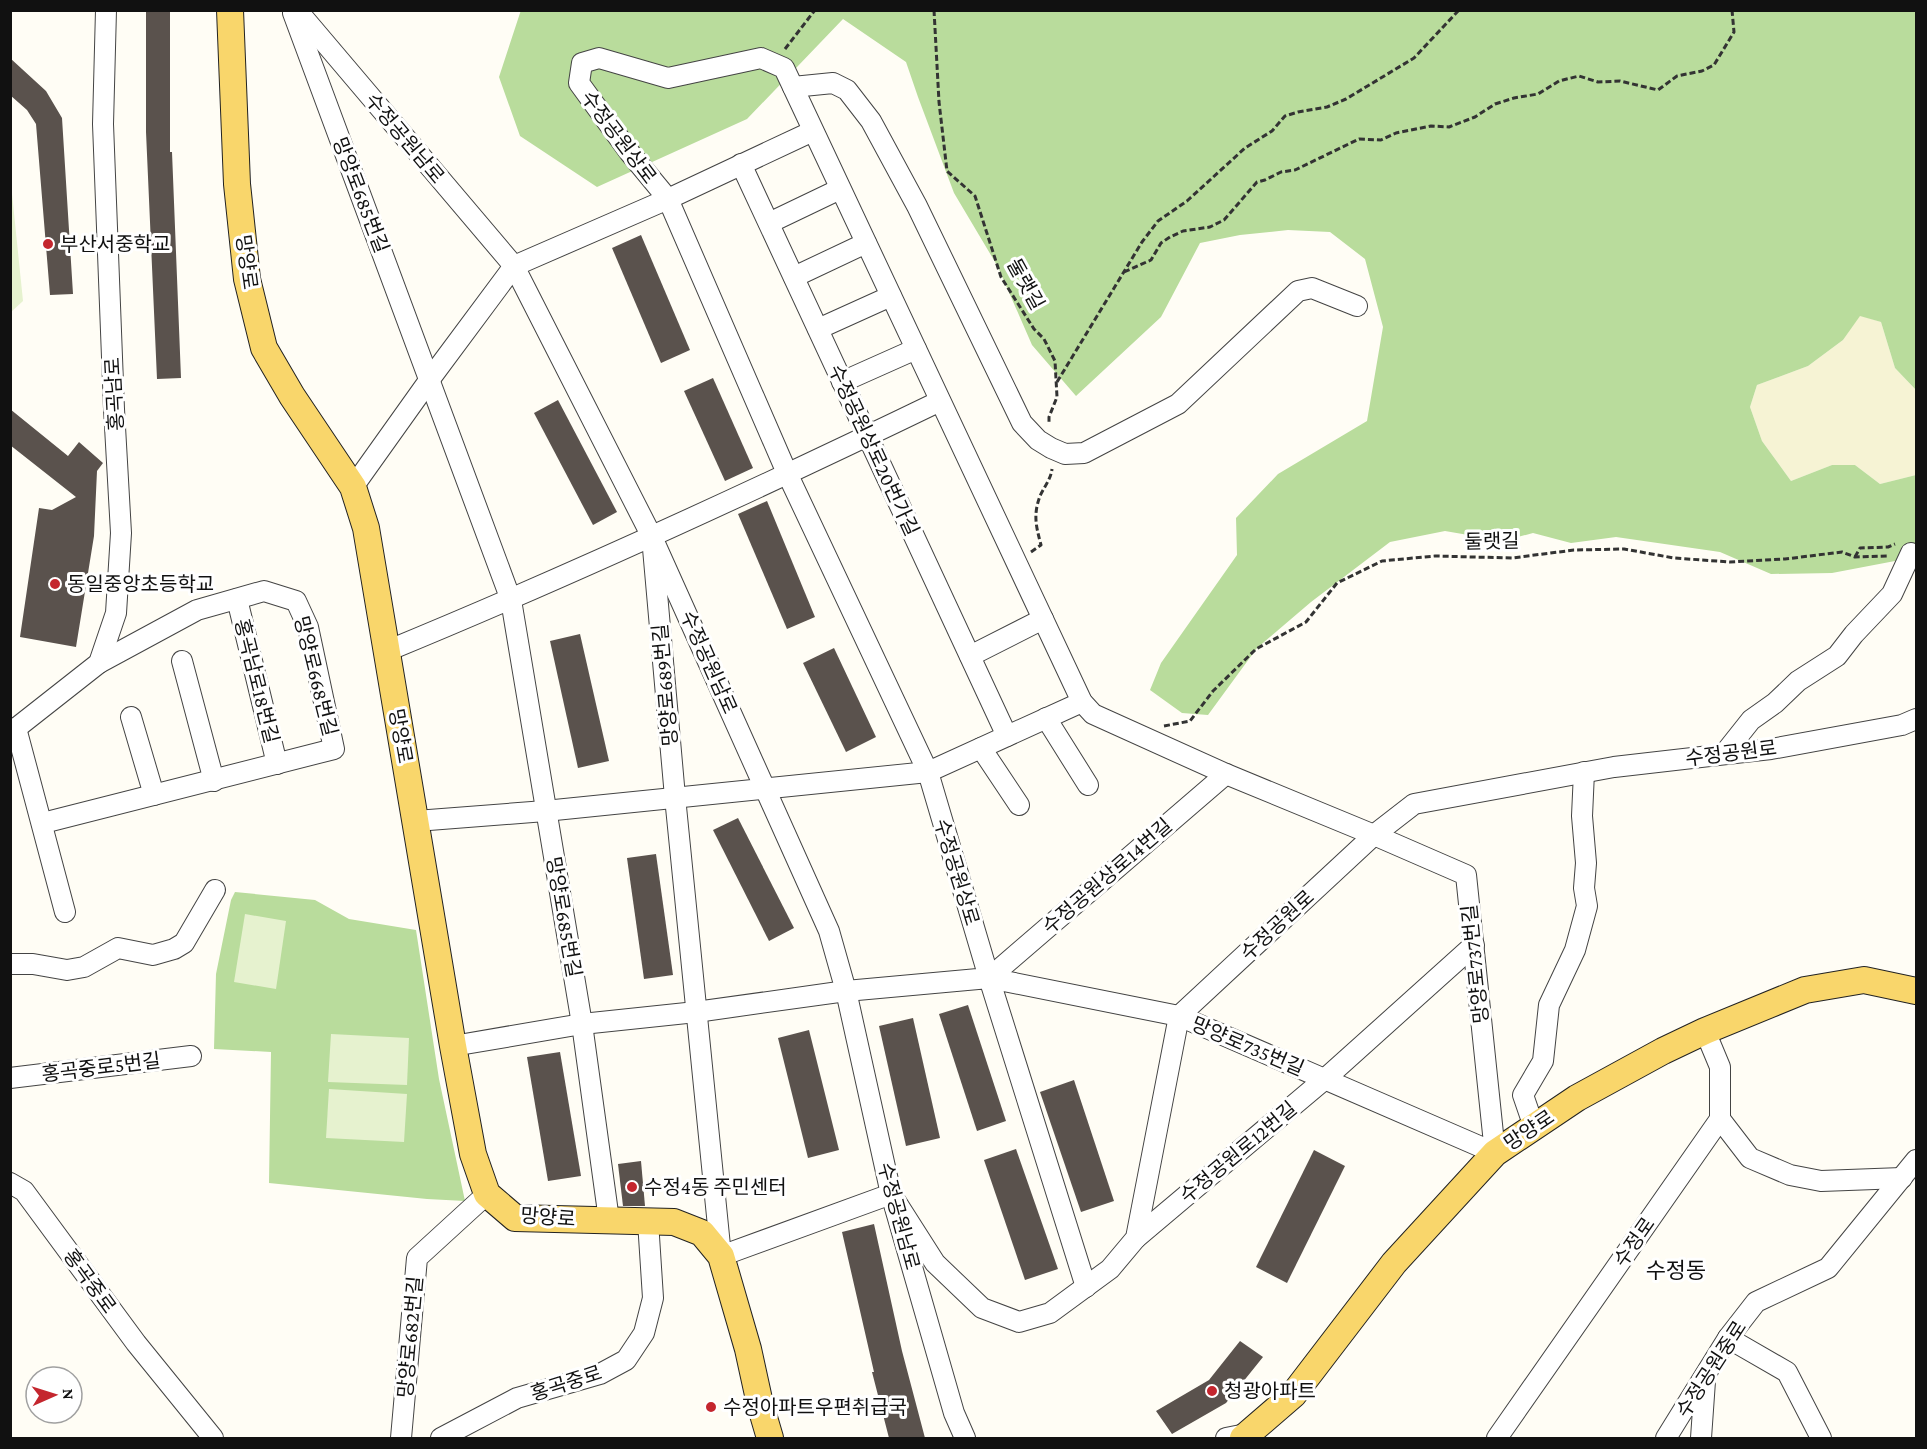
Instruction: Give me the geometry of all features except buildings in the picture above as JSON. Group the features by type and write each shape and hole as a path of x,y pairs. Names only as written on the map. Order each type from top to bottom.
{"main road":[{"name":"망양로","path":"230,10 237,184 247,279 264,348 292,396 353,487 366,528 453,1046 473,1154 487,1194 515,1218 674,1222 702,1233 721,1256 748,1349 770,1438"},
{"name":"망양로","path":"1240,1437 1293,1395 1394,1263 1496,1153 1577,1098 1705,1031 1805,990 1864,980 1917,991"}],"street":[{"name":"홍곡남로","path":"99,663 116,613 121,533 103,124 106,10"},
{"name":"망양로685번길","path":"292,10 511,600 582,1024 609,1220"},
{"name":"수정공원남로","path":"297,10 514,266 652,537 829,931 846,991 891,1194 954,1413 965,1438"},
{"name":"수정공원상로","path":"774,63 761,58 668,78 599,58 582,63 579,84 630,153 668,199 787,473 928,772 989,978 1086,1287"},
{"path":"774,63 784,68 1082,702 1093,714 1226,774 1374,835"},
{"path":"793,87 833,83 847,90 872,121 1022,423 1038,440 1065,454 1084,453 1178,404 1298,291 1312,288 1357,306"},
{"name":"수정공원상로","path":"668,199 813,130"},
{"name":"수정공원상로20번가길","path":"741,164 1007,736"},
{"path":"769,223 840,189"},
{"path":"353,487 514,266 668,199"},
{"path":"794,277 866,243"},
{"path":"818,329 891,296"},
{"path":"842,382 916,349"},
{"path":"387,651 511,600 652,537 940,401"},
{"name":"망양로689번길","path":"652,537 675,796 721,1256"},
{"path":"1724,754 1751,720 1775,703 1798,681 1838,656 1854,634 1892,594 1904,548"},
{"name":"망양로668번길","path":"99,663 197,610 264,591 296,602 308,627 334,749"},
{"name":"홍곡남로18번길","path":"237,598 277,764"},
{"path":"970,656 1043,619"},
{"path":"182,661 214,781"},
{"path":"66,912 43,823 13,730 99,663"},
{"path":"416,821 545,811 928,772 1082,702"},
{"path":"131,717 154,795"},
{"path":"1046,718 1088,785"},
{"name":"수정공원로","path":"1179,1016 1374,835 1414,804 1614,767 1771,749 1902,725 1917,719"},
{"path":"981,748 1019,805"},
{"name":"홍곡남로18번길","path":"43,823 334,749"},
{"path":"1534,1127 1523,1095 1543,1061 1549,1005 1575,950 1587,906 1584,888 1586,863 1581,816 1584,772"},
{"name":"수정공원상로14번길","path":"989,978 1226,774"},
{"name":"망양로737번길","path":"1374,835 1466,875 1496,1153"},
{"path":"10,964 33,964 67,970 84,967 118,948 153,955 174,949 184,943 215,890"},
{"name":"수정공원로12번길","path":"1136,1238 1326,1078 1474,945"},
{"path":"453,1046 582,1024 696,1012 846,991 989,978"},
{"name":"망양로735번길","path":"989,978 1179,1016 1496,1153"},
{"path":"721,1256 891,1194 935,1263 982,1308 1019,1322 1050,1313 1110,1269 1136,1238 1179,1016"},
{"path":"1705,1031 1720,1067 1720,1119 1750,1158 1790,1175 1821,1180 1902,1178"},
{"name":"홍곡중로5번길","path":"10,1078 191,1056"},
{"name":"수정로","path":"1497,1438 1720,1119"},
{"name":"수정공원중로","path":"1666,1438 1728,1338 1756,1302 1828,1268 1917,1160"},
{"name":"홍곡중로","path":"10,1183 24,1191 136,1343 213,1438"},
{"name":"망양로682번길","path":"401,1438 417,1258 487,1194"},
{"name":"홍곡중로","path":"441,1438 516,1398 600,1374 626,1360 644,1333 652,1298 648,1221"},
{"path":"1728,1338 1787,1372 1821,1438"},
{"path":"1701,1438 1705,1378"}],"path":[{"path":"774,63 815,10"},
{"name":"둘랫길","path":"934,10 939,102 947,171 975,196 1001,276 1034,329 1044,339 1055,361 1057,397 1049,417 1052,473 1040,497 1035,520 1041,545 1016,562"},
{"path":"1056,384 1158,221 1187,201 1245,148 1272,131 1285,116 1328,107 1346,99 1414,58 1459,10"},
{"path":"1124,272 1151,260 1161,243 1170,237 1183,231 1210,227 1224,220 1251,186 1257,182 1281,172 1295,170 1359,139 1381,140 1396,133 1431,126 1449,127 1475,117 1495,104 1538,94 1559,81 1579,76 1598,82 1620,81 1658,90 1677,76 1702,71 1714,65 1734,32 1732,10"},
{"path":"1855,557 1860,548 1904,548"},
{"name":"둘랫길","path":"1130,730 1190,721 1213,691 1256,650 1306,622 1337,583 1382,561 1435,556 1512,558 1574,550 1624,549 1674,558 1730,561 1785,559 1842,552 1855,557 1878,557 1904,548"}],"shaded area":[{"path":"1860,315 1881,322 1895,368 1916,390 1916,475 1880,484 1855,465 1832,465 1791,481 1762,441 1750,407 1757,385 1808,366 1843,340"}],"green space":[{"path":"521,10 1916,11 1916,390 1895,368 1881,322 1860,316 1843,340 1808,366 1757,385 1750,407 1762,441 1791,481 1832,465 1855,465 1880,484 1916,475 1916,557 1832,573 1771,574 1720,552 1616,537 1571,543 1533,533 1503,541 1445,531 1390,542 1311,602 1257,648 1208,715 1182,713 1150,690 1161,663 1237,555 1236,518 1278,474 1367,421 1383,327 1365,259 1330,232 1288,230 1240,235 1200,243 1161,317 1076,396 1032,345 998,267 954,193 906,62 843,19 747,119 597,187 520,136 499,77"},
{"path":"10,174 23,301 11,312 10,312"},
{"path":"235,892 315,900 349,919 416,930 439,1079 465,1201 269,1183 271,1052 214,1049 216,974 231,900"},
{"path":"245,914 286,921 276,989 234,982"},
{"path":"331,1034 409,1038 407,1085 328,1082"},
{"path":"329,1089 407,1094 404,1142 326,1138"}],"place":[{"name":"부산서중학교","path":"48,244"},
{"name":"동일중앙초등학교","path":"55,584"},
{"name":"수정4동 주민센터","path":"632,1187"},
{"name":"청광아파트","path":"1212,1391"},
{"name":"수정아파트우편취급국","path":"711,1407"}],"district":[{"name":"수정동","path":"1676,1270"}]}
